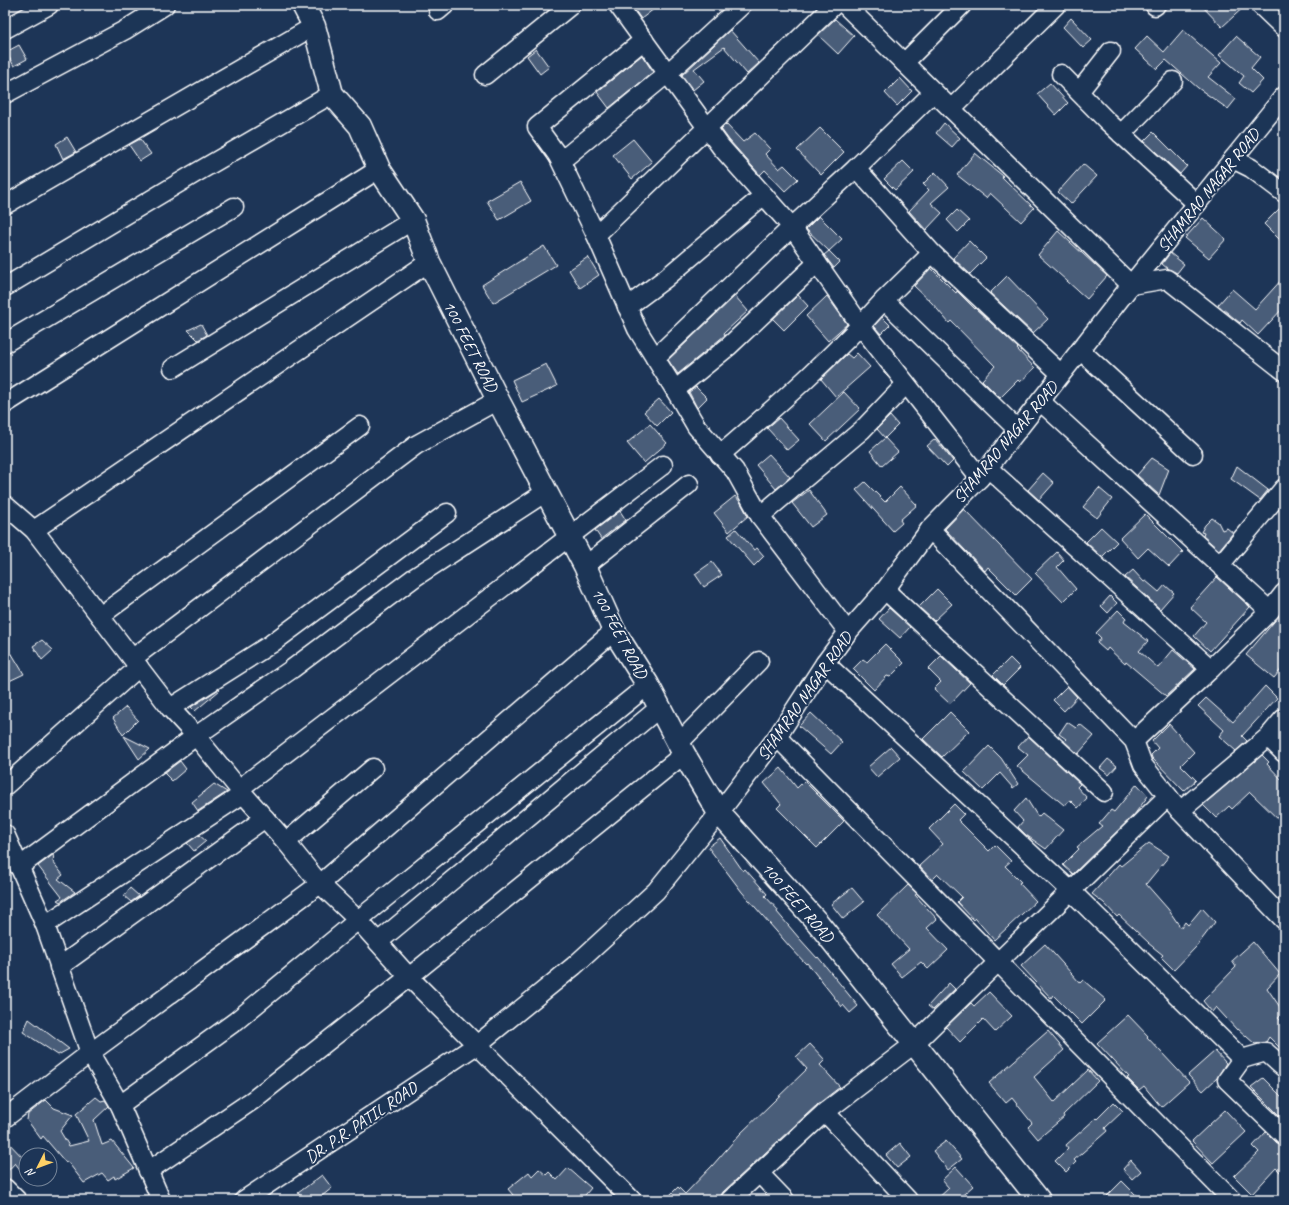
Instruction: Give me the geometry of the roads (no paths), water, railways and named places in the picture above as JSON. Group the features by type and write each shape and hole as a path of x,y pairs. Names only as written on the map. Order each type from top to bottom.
{"main road":[{"name":"100 FEET ROAD","path":"303,5 314,26 332,94 360,126 379,169 413,220 429,262 498,400 585,566 614,631 648,685 681,749 719,813 818,923 1039,1200"}],"street":[{"path":"5,29 49,5"},
{"path":"5,94 125,30 165,5"},
{"path":"485,75 571,5"},
{"path":"618,5 721,147 792,227 861,326 906,384 984,473 1211,669"},
{"path":"558,156 567,156 668,73 742,5"},
{"path":"596,235 834,5"},
{"path":"845,5 1131,285 1167,279 1284,370"},
{"path":"904,63 962,5"},
{"path":"951,109 1056,5"},
{"path":"1260,5 1284,28"},
{"path":"5,205 314,26"},
{"path":"644,40 537,127 558,156 596,235 637,329 696,426 735,471 760,516 848,632"},
{"path":"1079,92 1111,51"},
{"path":"1062,74 1121,134 1197,204"},
{"path":"1121,134 1173,81"},
{"path":"655,358 934,92"},
{"path":"5,287 194,174 332,94"},
{"name":"SHAMRAO NAGAR ROAD","path":"478,1044 574,966 656,891 778,737 825,663 848,632 885,590 930,529 984,473 1131,285 1284,96"},
{"path":"1233,159 1251,168 1284,193"},
{"path":"856,168 932,253 1061,374"},
{"path":"5,404 379,169"},
{"path":"627,307 666,278 764,195"},
{"path":"5,343 234,207"},
{"path":"173,368 413,220"},
{"path":"720,454 780,404 861,326 884,300 932,253"},
{"path":"34,530 429,262"},
{"path":"675,390 729,346 817,263"},
{"path":"884,300 1018,430"},
{"path":"1080,350 1193,454"},
{"path":"760,516 862,430 906,384"},
{"path":"5,786 136,663 416,445 498,400"},
{"path":"1040,401 1270,611"},
{"path":"100,616 360,426"},
{"path":"45,925 241,791 663,465"},
{"path":"585,566 689,484"},
{"path":"1220,565 1284,488"},
{"path":"19,867 196,736 292,669 415,577 546,492"},
{"path":"5,505 34,530 170,708 196,736 320,884 358,920 409,977 478,1044 632,1200"},
{"path":"170,708 271,644 447,513"},
{"path":"930,529 1134,741 1143,765 1180,811 1284,920"},
{"path":"885,590 1104,792"},
{"path":"1134,741 1211,669 1270,611 1284,594"},
{"path":"5,1118 320,884 614,631"},
{"path":"148,1171 253,1100 409,977 681,749 759,661"},
{"path":"825,663 1071,891 1242,1059"},
{"path":"120,1105 236,1021 648,685"},
{"path":"378,942 659,708"},
{"path":"1180,811 1268,737 1284,718"},
{"path":"778,737 1232,1200"},
{"path":"1268,737 1284,753"},
{"path":"286,842 373,768"},
{"path":"730,1200 825,1112 914,1044 1168,796"},
{"path":"59,967 265,818"},
{"path":"5,834 45,925 90,1054 120,1105 161,1200"},
{"name":"DR. P.R. PATIL ROAD","path":"244,1200 478,1044"},
{"path":"1284,1068 1266,1052 1242,1059 1228,1080 1284,1135"},
{"path":"825,1112 908,1200"},
{"path":"759,1174 785,1200"},
{"path":"5,1188 17,1200"}]}
